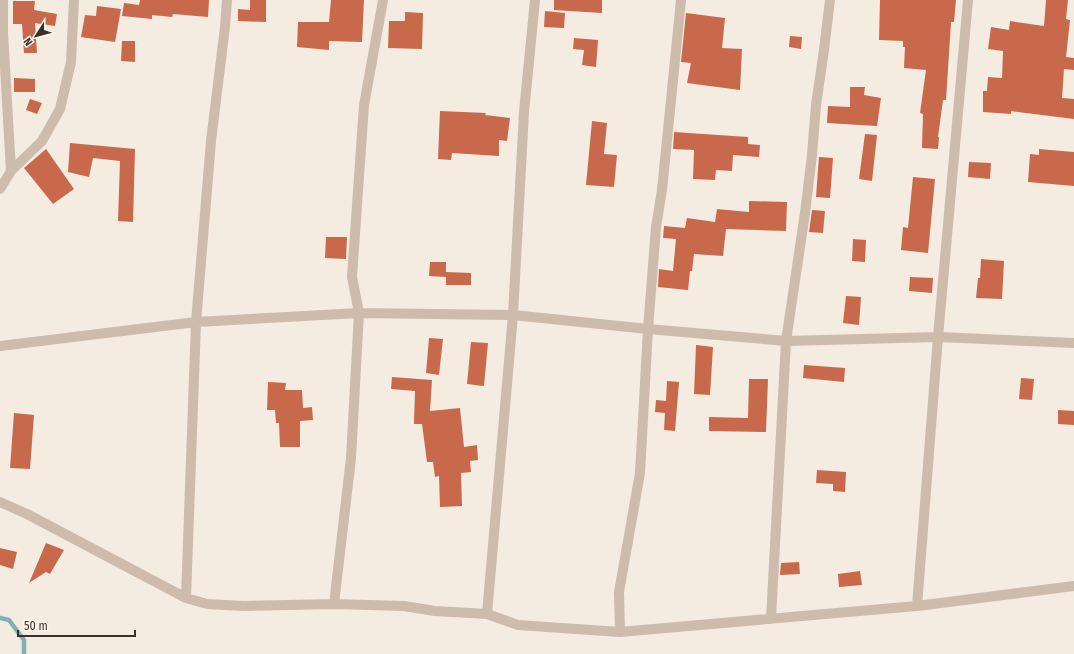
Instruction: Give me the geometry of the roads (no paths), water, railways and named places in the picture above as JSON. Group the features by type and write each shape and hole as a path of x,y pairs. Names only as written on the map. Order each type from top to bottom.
{"street":[{"path":"3,0 2,32 11,171"},
{"path":"0,189 11,171 42,141 60,109 71,62 74,0"},
{"path":"186,598 196,322 211,141 227,0"},
{"path":"334,604 351,458 359,313 352,277 364,105 383,0"},
{"path":"487,614 513,315 524,112 535,0"},
{"path":"620,632 619,592 640,473 648,329 656,227 662,190 681,0"},
{"path":"771,619 786,341 805,213 816,105 830,0"},
{"path":"917,606 938,338 968,0"},
{"path":"0,171 11,171"},
{"path":"0,346 196,322 359,313 513,315 786,341 938,338 1074,343"},
{"path":"0,502 27,514 186,598 207,604 244,606 334,604 404,606 436,611 487,614 518,624 620,632 917,606 1074,586"}],"waterway":[{"path":"0,618 9,620 24,640 24,654"}]}
